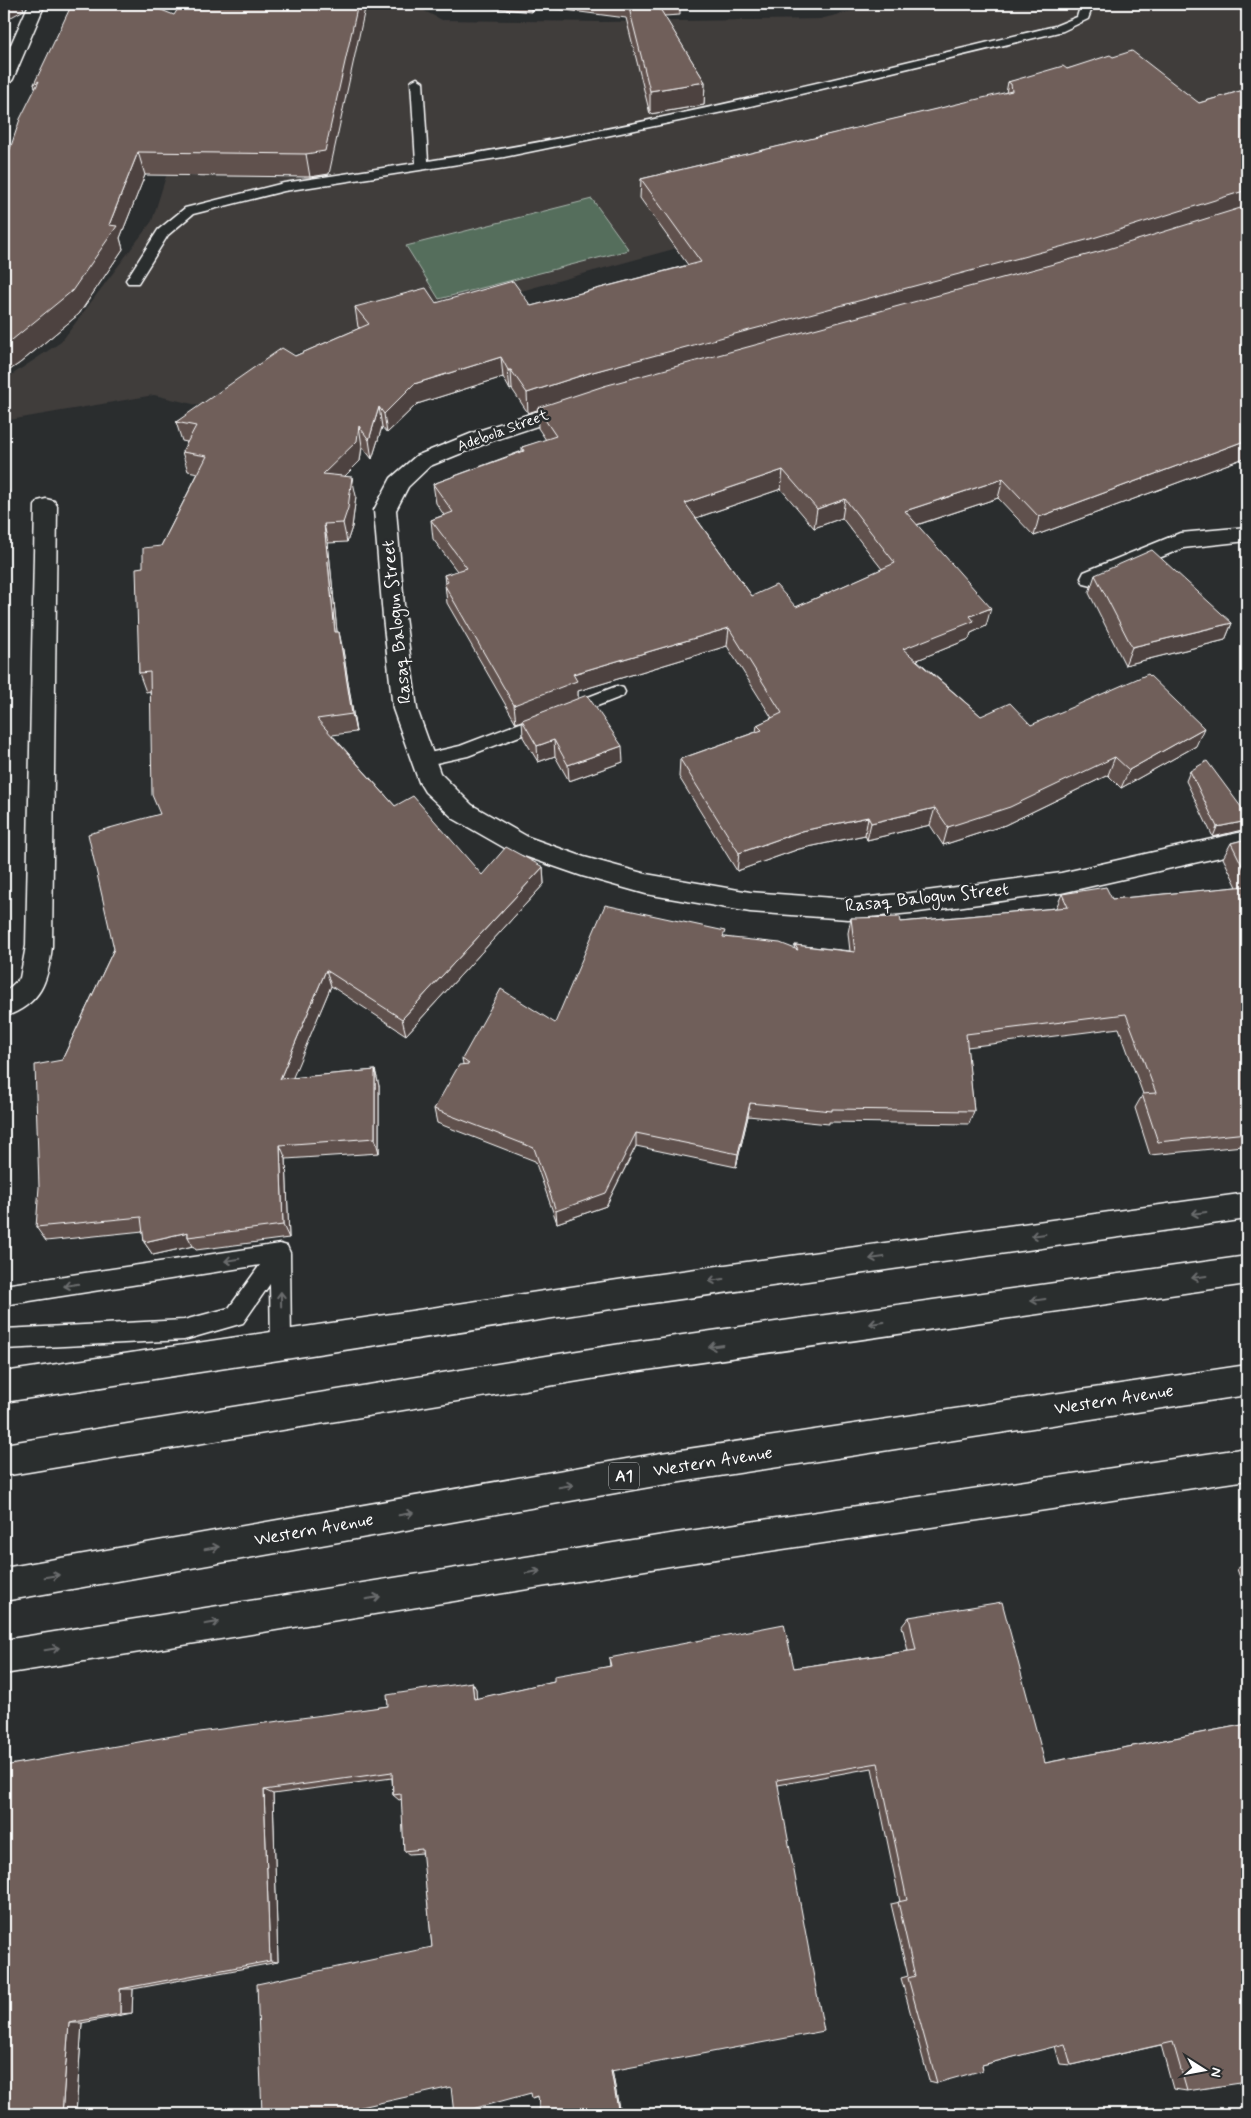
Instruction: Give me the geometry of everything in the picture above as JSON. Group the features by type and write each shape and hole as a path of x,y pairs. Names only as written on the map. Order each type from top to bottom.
{"main road":[{"path":"4,79 37,4"},
{"name":"Adebola Street","path":"423,461 482,437 588,402"},
{"name":"Rasaq Balogun Street","path":"423,461 399,483 386,510 394,617 405,710 422,760 434,785 464,812 519,844 582,866 646,884 750,902 848,909 921,902 1061,883 1247,841"},
{"path":"4,1006 21,998 35,978 39,946 46,506"},
{"path":"1092,578 1180,541 1247,534"},
{"path":"4,1387 631,1292 1247,1206"},
{"path":"4,1460 633,1357 1247,1270"},
{"name":"Western Avenue","path":"4,1585 661,1470 1247,1380"},
{"path":"4,1657 676,1549 1247,1464"}],"lane":[{"path":"133,280 163,233 189,211 284,187 504,153 742,104 1059,30 1082,19 1088,5 1086,4"},
{"path":"417,82 422,166"},
{"path":"422,760 462,752 617,692"},
{"path":"280,1253 281,1345"},
{"path":"4,1295 280,1253"},
{"path":"4,1339 184,1330 236,1316 280,1253"}],"shaded area":[{"path":"214,4 411,4 442,20 605,22 820,19 881,4 1247,4 1247,91 289,355 214,409 154,395 4,421 4,380 61,342 152,221 213,26"}],"green space":[{"path":"592,199 629,250 439,299 406,246"}],"building":[{"path":"72,4 146,4 174,15 181,4 358,4 325,151 306,154 138,152 109,225 117,226 72,291 4,345 4,154 8,155 20,119 39,81 34,84"},
{"path":"628,4 657,4 705,82 650,91"},
{"path":"1132,51 1199,103 1247,89 1247,190 1090,239 589,373 527,393 511,370 508,370 501,357 414,384 384,414 379,407 369,440 359,426 357,441 323,474 352,477 348,508 343,523 324,524 335,632 339,632 352,714 317,719 395,806 413,796 482,875 506,847 543,867 402,1019 326,970 280,1079 375,1070 375,1138 280,1145 283,1225 188,1237 188,1232 144,1242 141,1217 36,1227 39,1187 35,1065 62,1060 114,949 88,834 160,814 152,795 150,672 139,673 136,568 143,567 143,548 161,546 207,456 182,452 196,426 176,422 282,348 295,356 369,324 355,307 426,288 436,303 513,281 531,306 701,262 641,179 1012,91 1011,84 1008,82 1063,66 1067,69 1110,55 1113,57"},
{"path":"1247,206 1247,440 1039,517 1003,479 905,511 991,608 970,616 974,621 903,649 981,716 1010,703 1031,725 1148,674 1204,728 1129,770 1115,757 1010,807 948,827 935,808 871,823 868,817 802,831 739,853 680,759 762,730 757,725 782,713 729,628 573,674 577,681 514,705 444,584 448,582 444,575 467,568 431,520 453,512 433,484 524,451 522,447 556,436 537,408 604,386 1105,250","holes":["783,470 817,509 845,499 895,563 796,607 776,585 752,596 685,503"]},
{"path":"1152,550 1232,623 1132,647 1095,575"},
{"path":"587,695 622,746 568,765 554,740 537,746 522,720"},
{"path":"1207,761 1247,815 1247,821 1217,827 1190,771"},
{"path":"1247,839 1247,875 1231,843"},
{"path":"1247,886 1247,1133 1158,1142 1142,1094 1156,1093 1126,1014 966,1034 974,1111 832,1109 832,1111 750,1103 738,1154 636,1133 606,1193 556,1211 534,1148 434,1109 459,1065 469,1064 462,1059 501,989 555,1023 605,905 725,931 723,937 780,943 798,950 795,945 855,952 851,918 900,917 901,922 1068,907 1062,894 1106,887 1112,899"},
{"path":"1002,1602 1045,1763 1247,1724 1247,2082 1187,2091 1173,2042 1071,2065 1065,2044 982,2065 983,2070 937,2083 908,1978 915,1976 898,1902 907,1900 878,1763 777,1780 824,2031 611,2071 619,2114 540,2114 538,2096 532,2098 531,2093 454,2114 451,2087 330,2114 262,2114 257,1984 432,1947 422,1849 404,1851 401,1794 393,1795 392,1772 264,1790 270,1961 120,1989 120,2014 69,2023 62,2114 4,2114 4,1766 178,1735 388,1706 387,1695 472,1682 474,1699 554,1681 554,1676 611,1666 609,1658 784,1624 794,1668 916,1650 909,1617"}]}
